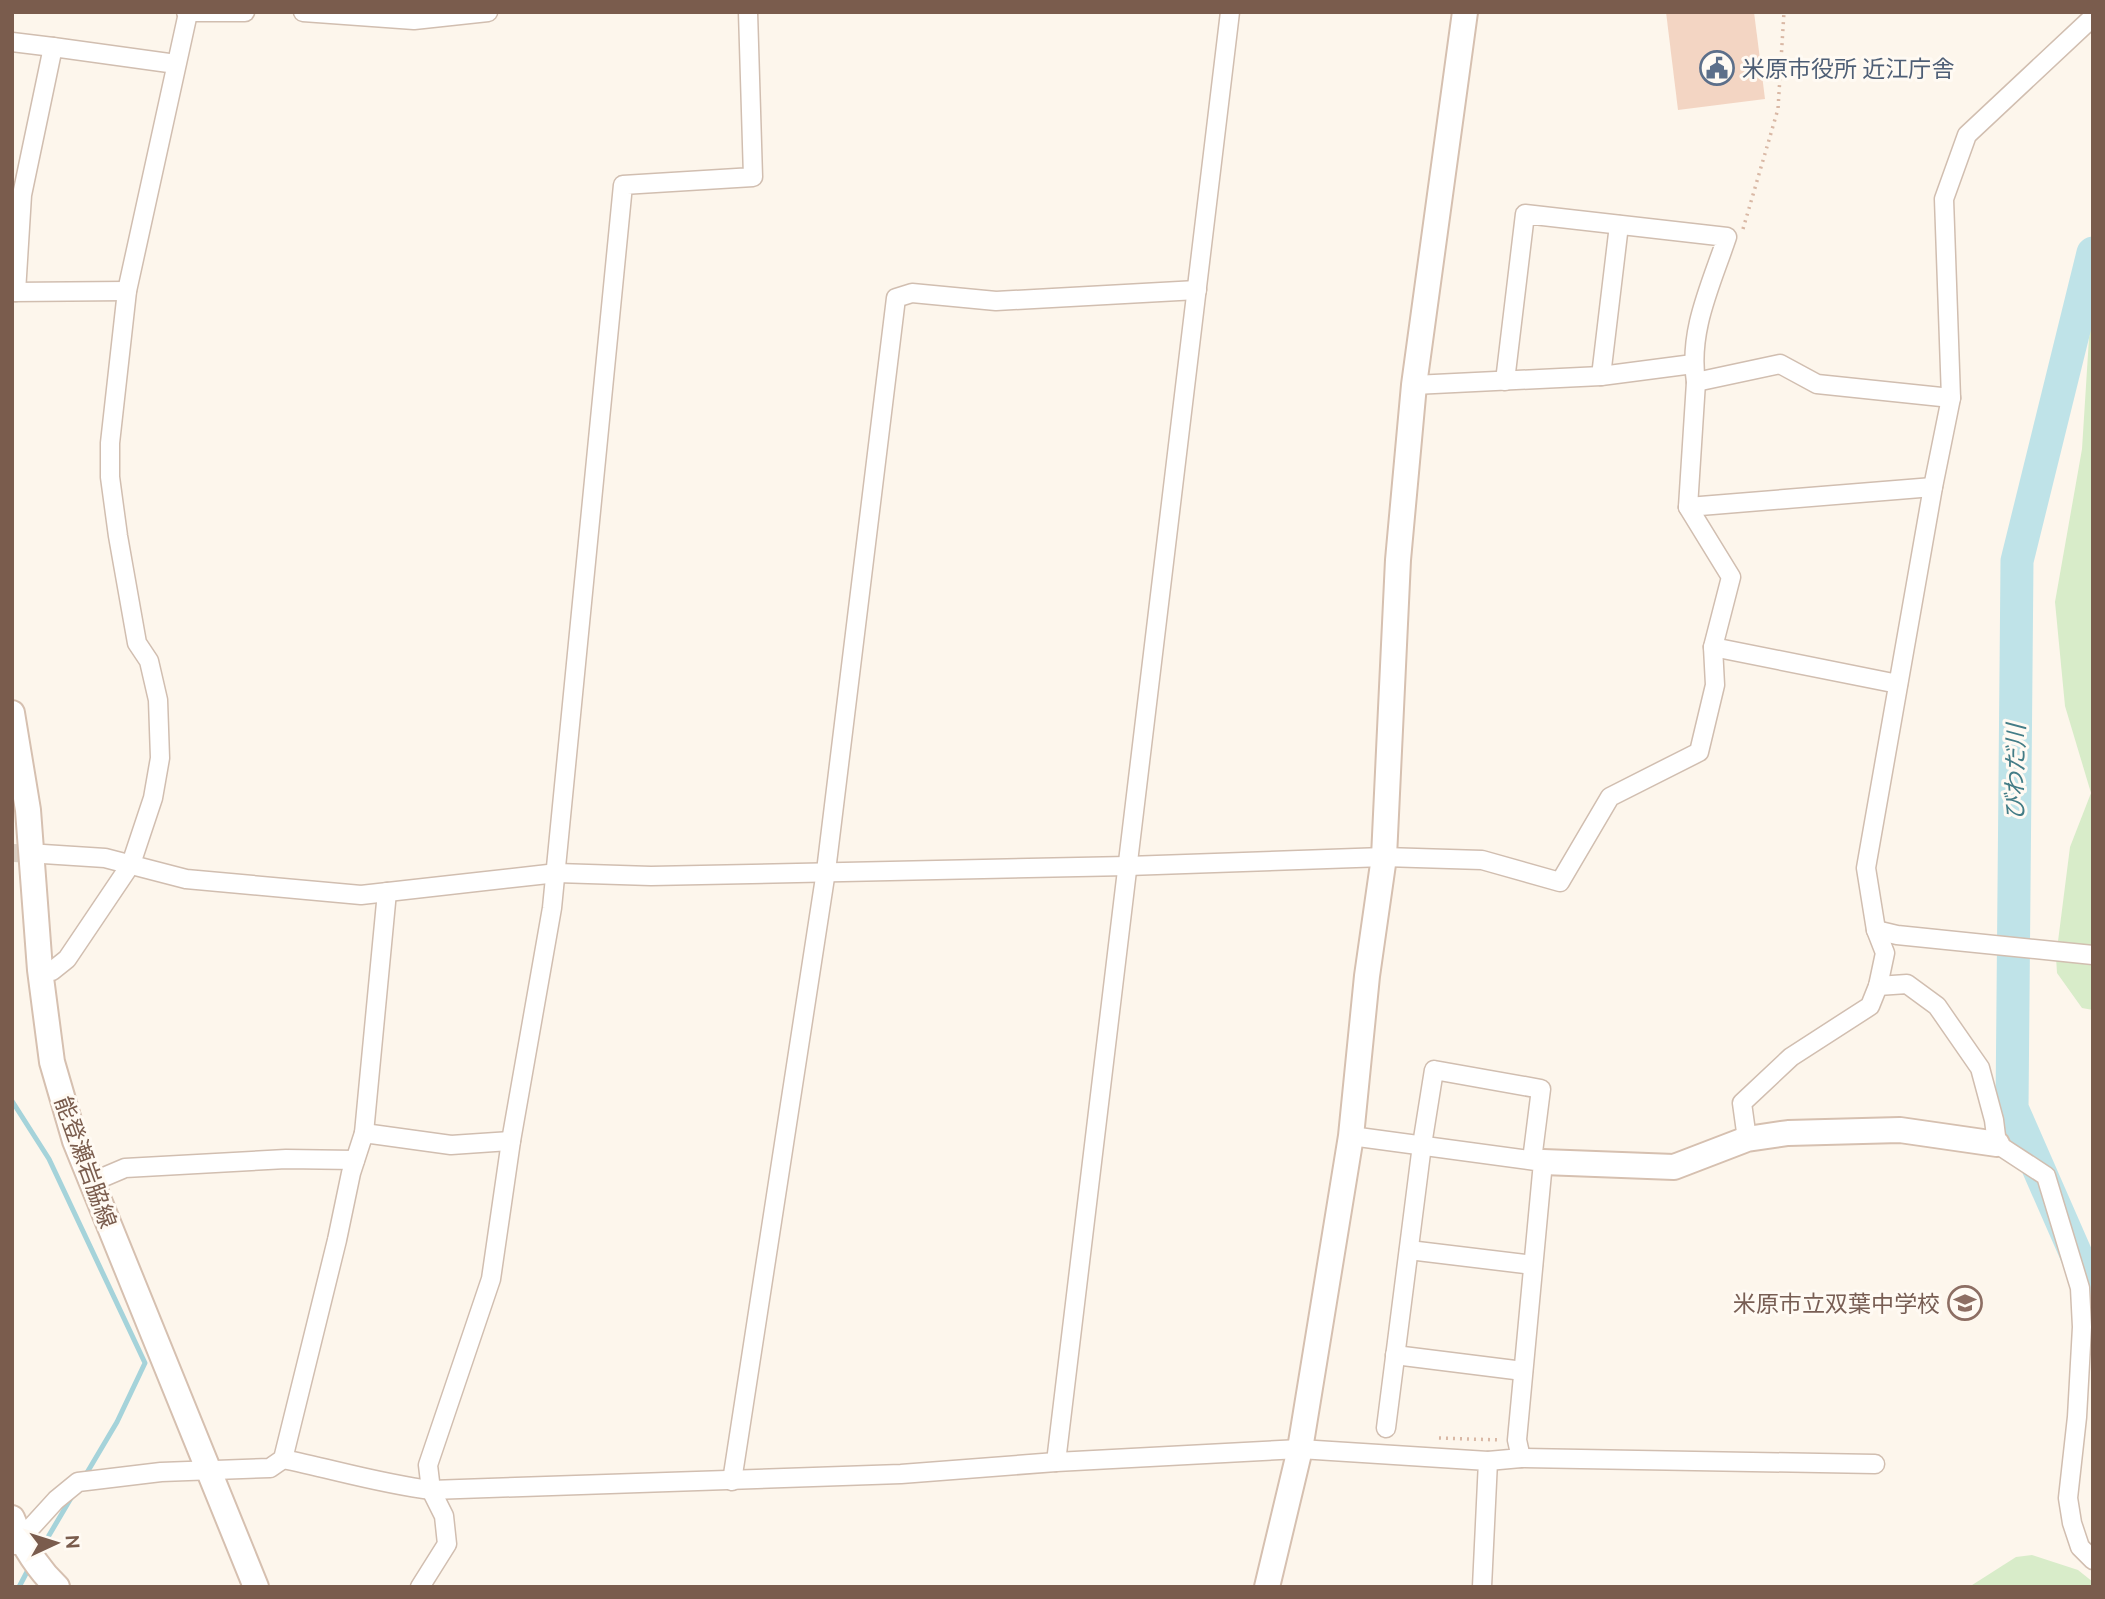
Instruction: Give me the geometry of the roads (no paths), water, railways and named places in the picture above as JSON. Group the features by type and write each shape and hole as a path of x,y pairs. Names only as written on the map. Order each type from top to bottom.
{"street":[{"path":"40,970 52,971 67,959 131,864 153,798 160,758 158,701 149,661 137,643 110,477 110,443 127,291 187,12 245,12"},
{"path":"303,12 414,20 488,12"},
{"path":"420,1587 447,1544 443,1516 431,1490 428,1465 491,1279 511,1141 557,873 623,185 753,177 748,12"},
{"path":"1056,1462 1230,12"},
{"path":"1267,1587 1300,1449 1351,1136 1367,976 1384,857 1398,560 1415,385 1465,12"},
{"path":"1747,1139 1742,1103 1791,1057 1870,1006 1878,986 1885,953 1876,930 1866,868 1951,398 1944,199 1967,135 2093,17"},
{"path":"12,42 176,64"},
{"path":"53,47 22,195 14,292 127,291"},
{"path":"43,853 105,858 186,878 360,895 557,873 651,876 1128,866 1384,857 1482,860 1560,882 1610,797 1699,752 1716,685 1713,647 1731,577 1688,507 1696,382 1693,364 1697,323 1727,237 1525,214 1505,381"},
{"path":"1601,376 1619,225"},
{"path":"732,1481 825,871 896,298 912,293 996,300 1197,290"},
{"path":"1415,385 1601,376 1693,364"},
{"path":"1696,382 1780,364 1817,384 1951,398"},
{"path":"1688,507 1933,486"},
{"path":"1713,647 1898,684"},
{"name":"能登瀬岩脇線","path":"12,713 29,810 40,970 52,1062 75,1141 256,1587"},
{"path":"57,1587 15,1535 78,1482 208,1468 270,1468 283,1459 355,1160 364,1133 387,892"},
{"path":"1876,930 1897,935 2093,955"},
{"path":"1878,986 1907,984 1937,1006 1980,1068 1994,1120 1997,1144"},
{"path":"1386,1428 1434,1070 1541,1088 1533,1265 1517,1440 1521,1458"},
{"path":"1351,1136 1538,1161 1674,1167 1747,1139 1788,1133 1899,1130 1997,1144 2046,1176 2080,1288 2082,1327 2077,1417 2068,1498 2080,1547 2093,1560"},
{"path":"364,1133 451,1145 511,1141"},
{"path":"92,1182 125,1168 286,1159 355,1160"},
{"path":"1409,1250 1533,1265"},
{"path":"1395,1355 1523,1371"},
{"path":"283,1459 398,1486 431,1490 901,1474 1056,1462 1300,1449 1489,1461 1521,1458 1875,1464"},
{"path":"1482,1587 1489,1461"}],"waterway":[{"name":"びわだ川","path":"2093,253 2017,561 2012,1108 2086,1277 2093,1281"},
{"path":"12,1101 49,1159 145,1363 117,1422 85,1476"},
{"path":"38,1554 74,1493"},
{"path":"19,1587 29,1568"}],"tunnel":[{"path":"12,853 43,854"}],"place":[{"name":"米原市役所 近江庁舎","path":"1717,68"},
{"name":"米原市立双葉中学校","path":"1965,1303"}]}
